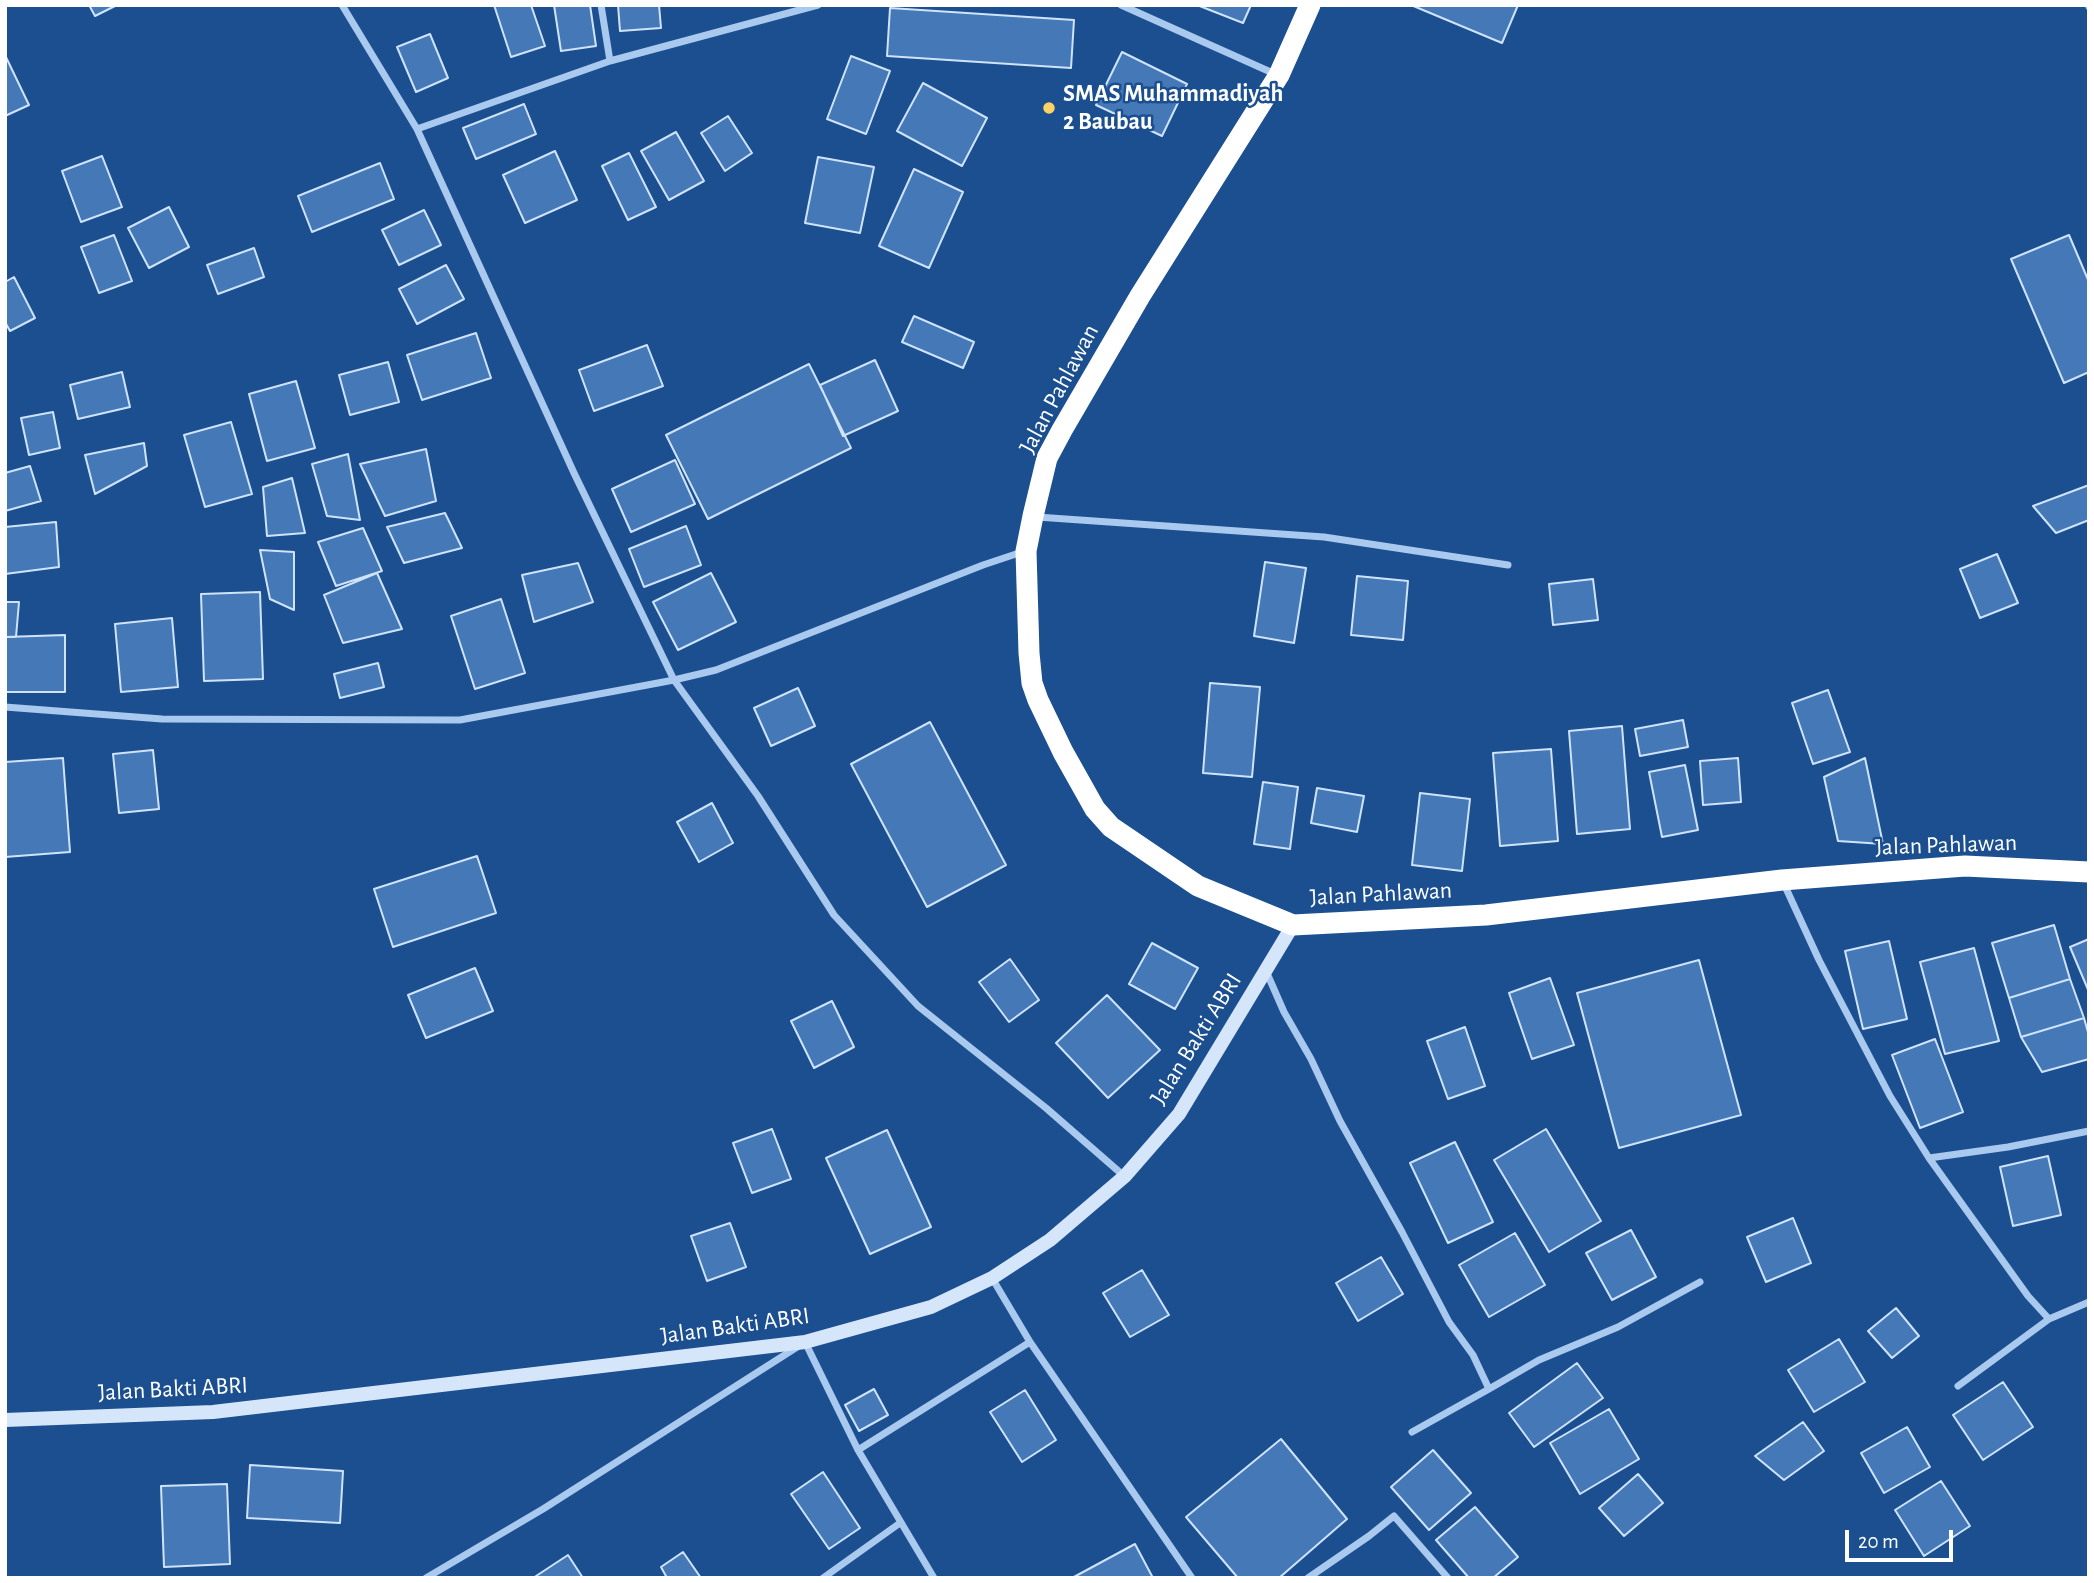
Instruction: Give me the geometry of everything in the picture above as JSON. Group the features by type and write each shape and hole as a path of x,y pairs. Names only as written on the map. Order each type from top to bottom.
{"highway":[{"name":"Jalan Pahlawan","path":"1310,5 1279,75 1140,296 1047,458 1026,551 1032,683 1063,752 1095,809 1111,827 1199,886 1293,925 1486,915 1782,880 1965,866 2089,872"}],"street":[{"path":"342,5 417,129 574,473 674,680 758,796 834,915 918,1006 1046,1108 1125,1176"},
{"path":"601,5 610,61"},
{"path":"417,129 610,61 818,5"},
{"path":"1121,5 1279,75"},
{"path":"1033,516 1324,537 1508,565"},
{"path":"5,707 162,719 460,720 716,670 983,565 1026,551"},
{"path":"1782,880 1818,960 1890,1096 1929,1158 2028,1296 2049,1319"},
{"name":"Jalan Bakti ABRI","path":"5,1420 213,1412 805,1342 931,1307 992,1278 1050,1240 1125,1176 1179,1114 1293,925"},
{"path":"1266,971 1340,1121 1449,1322 1472,1355 1489,1389"},
{"path":"1929,1158 2089,1131"},
{"path":"992,1278 1030,1342 1192,1578"},
{"path":"1412,1432 1539,1360 1618,1327 1700,1282"},
{"path":"1958,1387 2049,1319 2089,1302"},
{"path":"426,1578 438,1575 805,1342 858,1450 934,1578"},
{"path":"858,1450 1030,1342"},
{"path":"1308,1578 1394,1516 1448,1578"},
{"path":"824,1578 901,1523"}],"building":[{"path":"89,5 117,5 95,16"},
{"path":"494,5 531,5 545,46 511,57"},
{"path":"554,5 590,5 596,46 561,51"},
{"path":"618,5 659,5 661,28 620,31"},
{"path":"1197,5 1251,5 1243,23"},
{"path":"1411,5 1518,5 1502,43"},
{"path":"890,8 1074,20 1071,68 887,56"},
{"path":"430,34 448,78 416,92 397,47"},
{"path":"1122,52 1187,84 1162,136 1096,105"},
{"path":"5,55 29,105 5,116"},
{"path":"851,56 890,71 866,134 827,119"},
{"path":"923,83 987,118 962,166 897,131"},
{"path":"524,104 536,134 476,159 463,128"},
{"path":"728,116 752,153 725,171 701,133"},
{"path":"676,132 704,181 669,200 641,151"},
{"path":"555,151 577,200 525,223 503,175"},
{"path":"629,153 656,207 628,220 602,166"},
{"path":"102,156 122,207 81,222 62,171"},
{"path":"818,157 874,167 860,233 805,223"},
{"path":"380,163 394,199 312,232 298,196"},
{"path":"914,169 963,192 929,268 879,246"},
{"path":"169,207 189,247 149,268 128,228"},
{"path":"424,210 441,245 399,265 382,230"},
{"path":"114,235 132,281 99,293 81,247"},
{"path":"2069,235 2089,282 2089,372 2064,383 2011,259"},
{"path":"254,248 264,277 218,294 207,265"},
{"path":"446,265 464,299 417,324 399,289"},
{"path":"14,277 35,318 10,331 5,322 5,282"},
{"path":"914,316 974,342 963,368 902,342"},
{"path":"476,333 491,378 422,400 407,355"},
{"path":"647,345 663,386 594,411 579,370"},
{"path":"875,360 898,411 843,436 820,385"},
{"path":"388,362 399,402 350,415 339,375"},
{"path":"809,364 851,448 708,519 666,435"},
{"path":"122,372 130,407 78,419 70,385"},
{"path":"296,381 315,448 267,461 249,394"},
{"path":"53,412 60,448 29,455 21,418"},
{"path":"231,422 252,494 205,507 184,435"},
{"path":"144,443 147,466 95,494 85,455"},
{"path":"426,449 436,501 385,516 360,464"},
{"path":"348,454 360,520 327,516 312,464"},
{"path":"675,460 695,504 631,532 612,489"},
{"path":"30,466 41,501 5,511 5,473"},
{"path":"292,478 305,533 267,536 263,487"},
{"path":"2089,485 2089,520 2056,533 2033,506"},
{"path":"445,513 462,548 404,563 387,527"},
{"path":"56,522 59,567 5,574 5,527"},
{"path":"686,526 701,565 644,587 629,549"},
{"path":"363,528 382,571 336,586 318,542"},
{"path":"260,550 294,552 294,610 270,599"},
{"path":"1997,554 2018,603 1980,618 1960,569"},
{"path":"1265,562 1306,568 1294,643 1254,636"},
{"path":"578,563 593,602 534,622 522,575"},
{"path":"377,573 402,629 343,643 324,595"},
{"path":"711,573 736,622 678,650 653,602"},
{"path":"1357,576 1408,581 1403,640 1351,635"},
{"path":"1593,579 1598,620 1553,625 1549,584"},
{"path":"260,592 263,679 204,681 201,594"},
{"path":"501,599 525,673 475,689 451,616"},
{"path":"5,602 19,602 16,637 5,637"},
{"path":"172,618 178,687 121,692 115,624"},
{"path":"65,635 65,692 5,692 5,637"},
{"path":"378,663 384,687 340,698 334,674"},
{"path":"1210,683 1260,687 1252,777 1203,773"},
{"path":"798,688 815,726 771,746 754,708"},
{"path":"1828,690 1850,752 1813,764 1792,703"},
{"path":"1683,720 1688,747 1640,756 1635,729"},
{"path":"930,722 1006,865 927,907 851,764"},
{"path":"1622,726 1630,829 1577,834 1569,731"},
{"path":"1551,749 1558,841 1500,846 1493,753"},
{"path":"153,750 159,809 119,813 113,754"},
{"path":"63,758 70,852 5,857 5,762"},
{"path":"1738,758 1741,802 1703,805 1700,761"},
{"path":"1865,758 1883,844 1838,841 1824,777"},
{"path":"1685,765 1698,830 1662,837 1649,772"},
{"path":"1263,782 1298,787 1290,849 1254,844"},
{"path":"1317,788 1364,796 1357,832 1311,823"},
{"path":"1420,793 1470,799 1462,871 1412,865"},
{"path":"712,803 733,843 699,862 677,822"},
{"path":"477,856 496,913 393,947 374,889"},
{"path":"2054,925 2070,979 2009,998 1992,943"},
{"path":"2089,939 2089,992 2070,947"},
{"path":"1889,941 1907,1019 1863,1029 1845,951"},
{"path":"1152,943 1198,968 1175,1009 1129,984"},
{"path":"1974,948 1999,1041 1945,1054 1920,962"},
{"path":"1010,959 1039,1000 1009,1022 979,982"},
{"path":"1699,960 1741,1115 1619,1148 1577,993"},
{"path":"475,968 493,1011 426,1038 408,995"},
{"path":"1550,978 1574,1045 1532,1059 1509,993"},
{"path":"2070,979 2084,1018 2021,1037 2009,998"},
{"path":"1107,995 1160,1050 1108,1098 1056,1043"},
{"path":"832,1001 854,1047 814,1068 791,1021"},
{"path":"2084,1018 2089,1036 2089,1059 2042,1072 2021,1037"},
{"path":"1465,1027 1485,1086 1448,1099 1427,1041"},
{"path":"1935,1039 1963,1112 1920,1128 1892,1055"},
{"path":"772,1129 791,1179 752,1193 733,1143"},
{"path":"1546,1129 1601,1221 1549,1252 1494,1160"},
{"path":"887,1130 931,1227 870,1254 826,1158"},
{"path":"1455,1142 1493,1222 1448,1243 1410,1163"},
{"path":"2048,1156 2061,1215 2013,1226 2000,1167"},
{"path":"1793,1218 1811,1263 1766,1282 1747,1237"},
{"path":"730,1223 746,1267 707,1281 691,1236"},
{"path":"1631,1230 1656,1277 1612,1300 1586,1253"},
{"path":"1515,1233 1545,1285 1489,1317 1459,1265"},
{"path":"1381,1257 1403,1294 1358,1321 1336,1283"},
{"path":"1142,1270 1169,1315 1130,1337 1103,1293"},
{"path":"1896,1308 1919,1336 1892,1358 1868,1331"},
{"path":"1839,1339 1865,1382 1814,1412 1788,1370"},
{"path":"1577,1363 1603,1398 1534,1447 1509,1413"},
{"path":"2003,1382 2033,1427 1983,1460 1953,1415"},
{"path":"874,1389 888,1415 859,1431 845,1405"},
{"path":"1025,1390 1056,1440 1022,1462 990,1412"},
{"path":"1609,1409 1639,1459 1580,1494 1550,1443"},
{"path":"1803,1422 1824,1451 1784,1480 1755,1456"},
{"path":"1907,1427 1930,1467 1884,1493 1861,1453"},
{"path":"1281,1439 1347,1519 1279,1578 1238,1578 1186,1517"},
{"path":"1433,1450 1471,1493 1429,1530 1391,1487"},
{"path":"250,1465 343,1471 340,1523 247,1518"},
{"path":"823,1472 860,1528 829,1549 791,1494"},
{"path":"1638,1474 1663,1503 1624,1536 1599,1508"},
{"path":"1941,1481 1970,1526 1924,1556 1895,1510"},
{"path":"227,1484 230,1564 164,1567 161,1486"},
{"path":"1475,1507 1518,1557 1493,1578 1469,1578 1436,1540"},
{"path":"1135,1544 1153,1578 1072,1578"},
{"path":"683,1552 701,1578 667,1578 661,1567"},
{"path":"568,1555 583,1578 533,1578"}],"place":[{"name":"SMAS Muhammadiyah 2 Baubau","path":"1049,108"}]}
